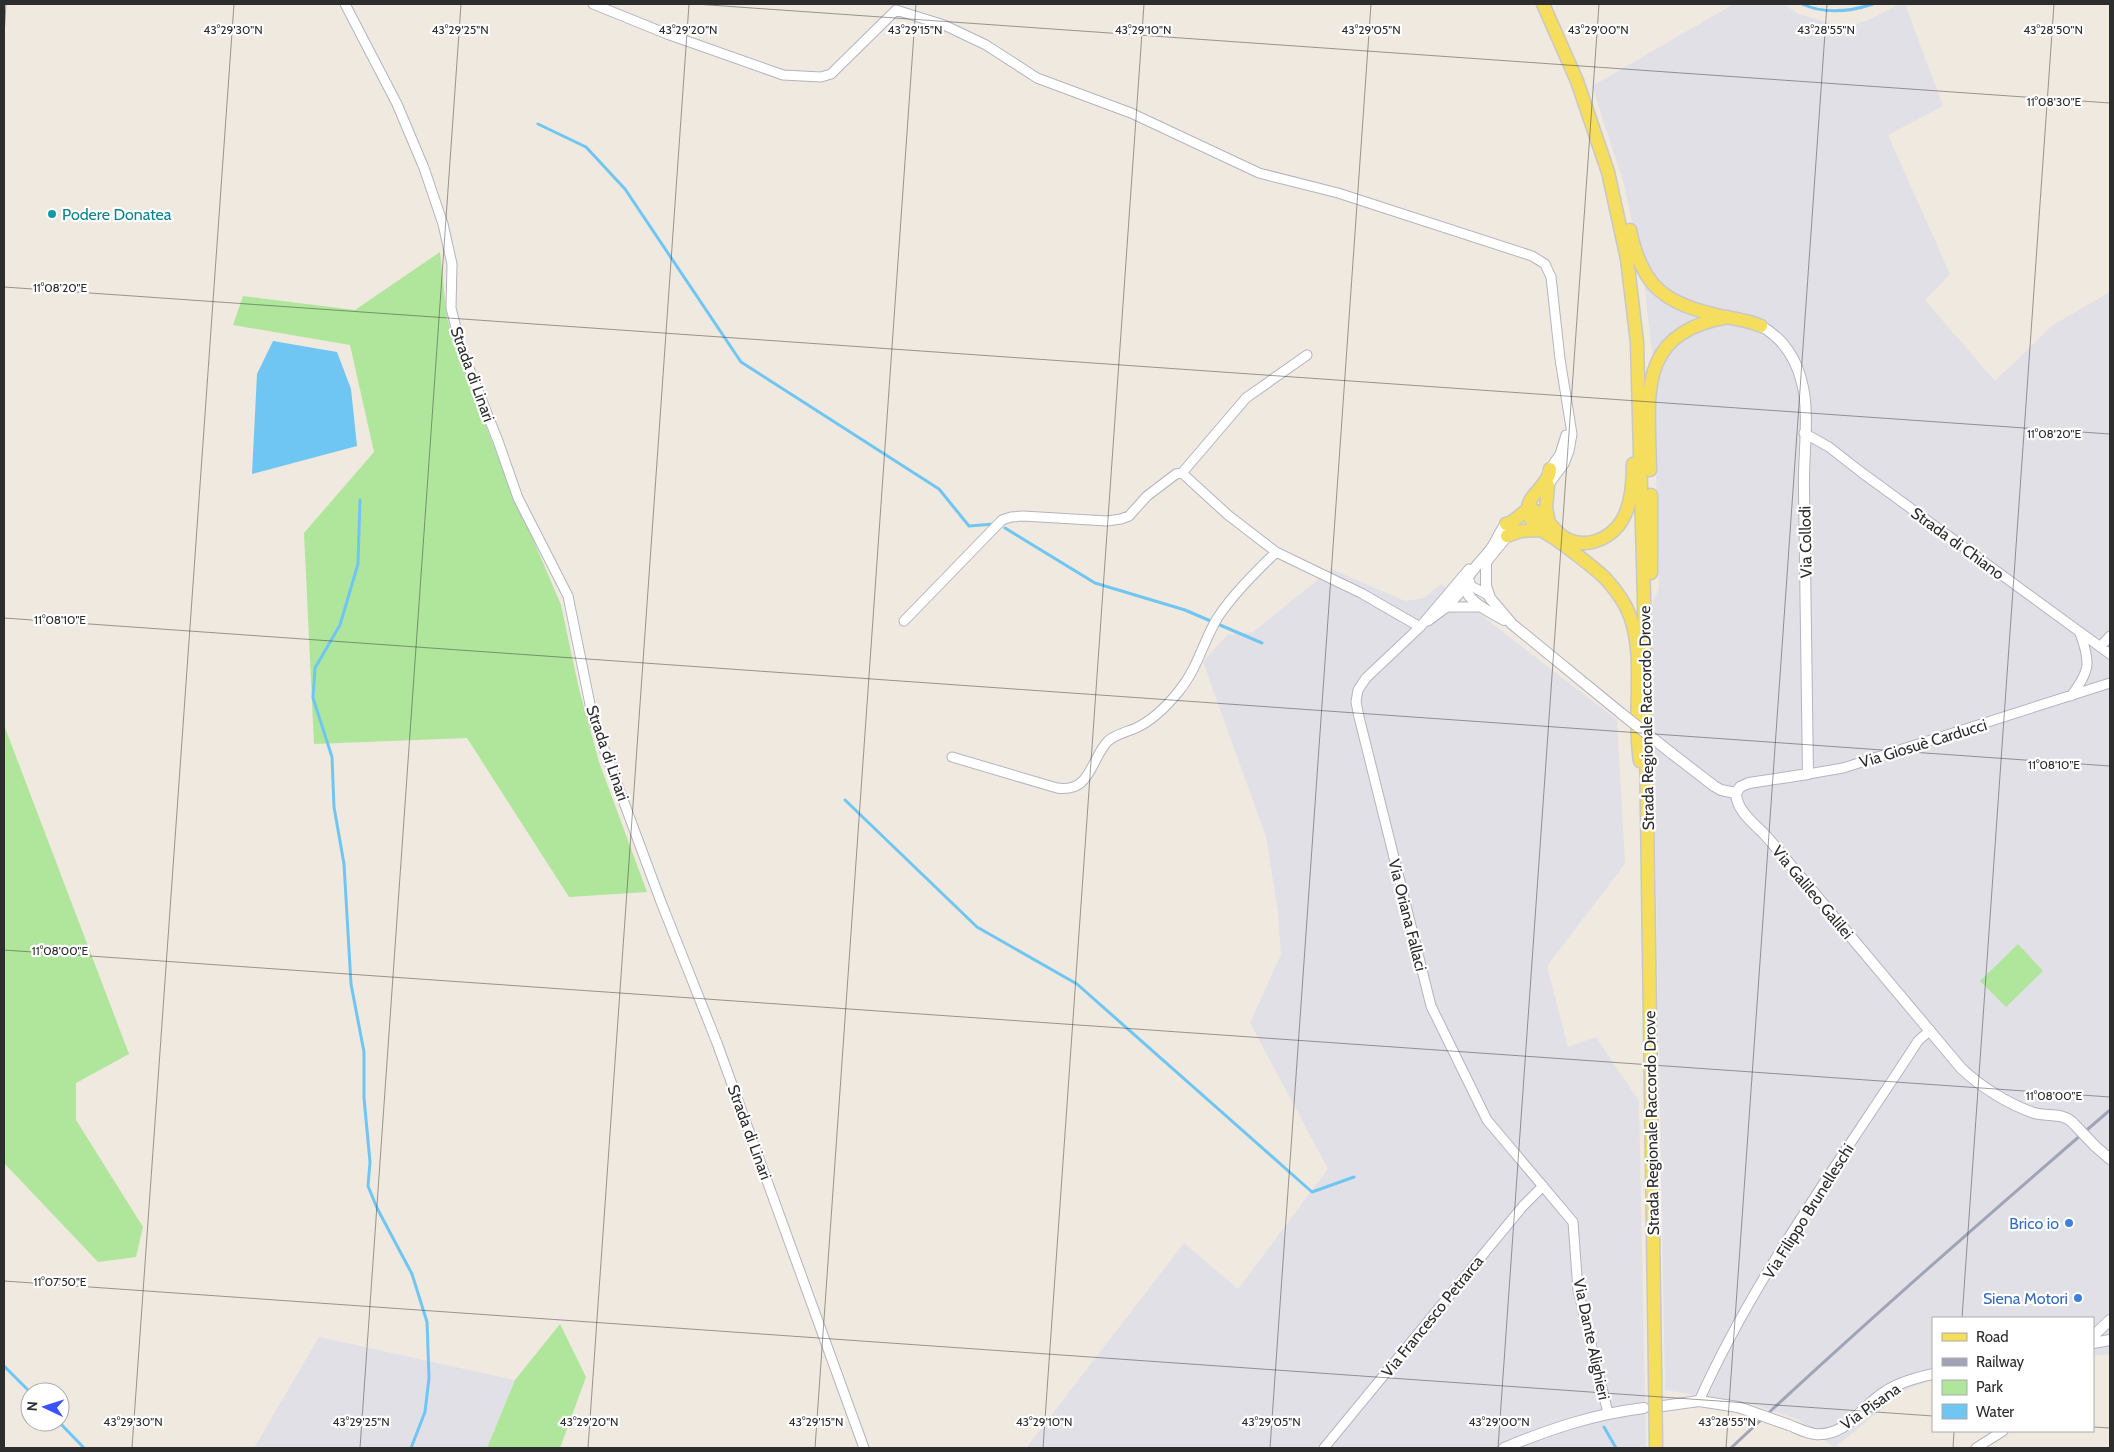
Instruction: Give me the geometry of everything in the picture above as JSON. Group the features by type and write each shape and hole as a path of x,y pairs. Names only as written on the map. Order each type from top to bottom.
{"main road":[{"name":"Strada Regionale Raccordo Drove","path":"1543,4 1577,81 1600,144 1621,226 1634,305 1639,378 1644,599 1656,1448"},
{"path":"1600,144 1616,172 1636,252 1648,277 1662,293 1678,303 1695,310 1747,320 1762,326"},
{"path":"1550,469 1548,478 1530,501 1528,510 1532,522 1546,526 1570,541 1581,543 1593,542 1606,537 1615,530 1628,508 1633,479 1630,342 1634,305"},
{"path":"1644,599 1651,574 1652,558 1649,402 1654,371 1661,355 1680,334 1697,325 1728,317"},
{"path":"1548,485 1546,526 1567,547 1605,578 1620,597 1630,618 1636,657 1638,750 1642,772 1647,785"},
{"path":"1504,530 1528,510"},
{"path":"1504,530 1521,531 1546,526"}],"street":[{"name":"Strada di Linari","path":"346,4 397,104 424,168 443,224 452,264 451,308 462,351 498,441 518,498 568,596 593,719 661,902 721,1052 864,1448"},
{"path":"593,4 667,34 783,75 821,77 831,74 896,10 944,25 986,46 1037,78 1131,113 1259,173 1338,192 1532,256 1545,264 1551,277 1568,422 1572,434 1569,450 1562,467 1528,510"},
{"name":"Via Collodi","path":"1762,326 1783,342 1798,368 1804,395 1808,774"},
{"path":"904,621 1002,520 1023,516 1107,521 1129,516 1147,496 1171,476 1182,473 1246,398 1307,355"},
{"path":"1568,422 1563,448 1550,469 1468,578 1466,586 1469,596 1482,607 1512,624 1714,786 1721,790 1736,793"},
{"name":"Strada di Chiano","path":"1804,432 1829,446 1868,478 2110,654"},
{"path":"1182,473 1228,516 1276,552 1361,594 1420,627"},
{"path":"1420,627 1447,607 1466,586 1486,562 1504,530"},
{"path":"1420,627 1504,530"},
{"path":"952,757 1057,788 1068,790 1076,787 1083,781 1110,740 1154,717 1179,692 1194,670 1218,617 1254,574 1276,552"},
{"path":"1486,562 1485,581 1488,595"},
{"path":"1447,595 1466,586 1472,587 1488,595 1512,624"},
{"path":"1447,607 1482,607"},
{"name":"Via Oriana Fallaci","path":"1420,627 1366,678 1358,690 1356,702 1358,717 1431,1006 1487,1120 1543,1186"},
{"path":"2071,696 2084,680 2088,664 2080,632"},
{"path":"2100,647 2110,636"},
{"name":"Via Giosuè Carducci","path":"1736,793 1740,787 1749,783 1843,768 2110,683"},
{"name":"Via Galileo Galilei","path":"1736,793 1736,801 1744,814 1767,837 1961,1068 1988,1088 2031,1111 2043,1115 2064,1116 2110,1159"},
{"name":"Via Filippo Brunelleschi","path":"1699,1401 1735,1330 1789,1238 1918,1041 1930,1030"},
{"name":"Via Dante Alighieri","path":"1543,1186 1573,1222 1578,1290 1608,1413"},
{"name":"Via Francesco Petrarca","path":"1324,1448 1523,1206 1543,1186"},
{"path":"2094,1335 2110,1320"},
{"path":"2094,1343 2110,1340"},
{"name":"Via Pisana","path":"1663,1406 1699,1401 1738,1407 1813,1434 1826,1434 1849,1425 1884,1392 1905,1381 1932,1374"},
{"path":"1504,1448 1546,1430 1608,1413 1644,1408"},
{"path":"1976,1448 2001,1432"}],"shaded area":[{"path":"1734,4 1784,4 1798,14 1829,23 1851,26 1873,18 1899,4 1905,4 1943,106 1888,135 1950,274 1925,300 1995,381 2053,325 2110,292 2110,1354 2094,1356 2094,1317 1932,1317 1932,1379 1904,1391 1834,1448 1799,1420 1755,1405 1665,1390 1651,605 1659,589 1653,364 1644,281 1624,184 1592,86"},
{"path":"1331,569 1405,601 1424,598 1441,584 1617,720 1625,864 1547,966 1568,1047 1596,1037 1639,1101 1646,1448 1026,1448 1184,1243 1238,1289 1328,1169 1250,1023 1281,954 1278,912 1266,837 1203,662 1227,635 1253,632"},
{"path":"319,1337 515,1380 487,1448 254,1448"}],"green space":[{"path":"440,252 447,318 465,374 561,605 579,689 599,762 647,892 569,897 467,738 314,744 304,533 374,452 350,345 233,325 243,296 355,310"},
{"path":"4,725 129,1054 76,1083 76,1120 143,1227 136,1257 98,1262 4,1163"},
{"path":"2018,944 2043,971 2006,1007 1980,981"},
{"path":"560,1324 586,1377 560,1448 487,1448 515,1380"}],"water":[{"path":"273,341 337,352 351,389 357,446 252,474 257,374"}],"waterway":[{"path":"1802,4 1828,11 1855,9 1873,4"},
{"path":"538,124 586,147 625,189 741,362 939,489 969,526 994,524"},
{"path":"360,500 358,564 340,625 315,668 313,698 332,757 334,807 344,864 351,984 364,1052 364,1098 370,1162 368,1186 377,1208 412,1274 427,1322 429,1378 425,1412 411,1448"},
{"path":"1005,528 1095,583 1185,610 1262,643"},
{"path":"845,800 977,927 1077,984 1312,1192 1354,1177"},
{"path":"4,1366 20,1382"},
{"path":"1604,1427 1616,1448"},
{"path":"69,1432 84,1448"}],"railway":[{"path":"1731,1448 1919,1277 2110,1110"}],"place":[{"name":"Podere Donatea","path":"52,214"},
{"name":"Brico io","path":"2069,1223"},
{"name":"Siena Motori","path":"2078,1298"}]}
